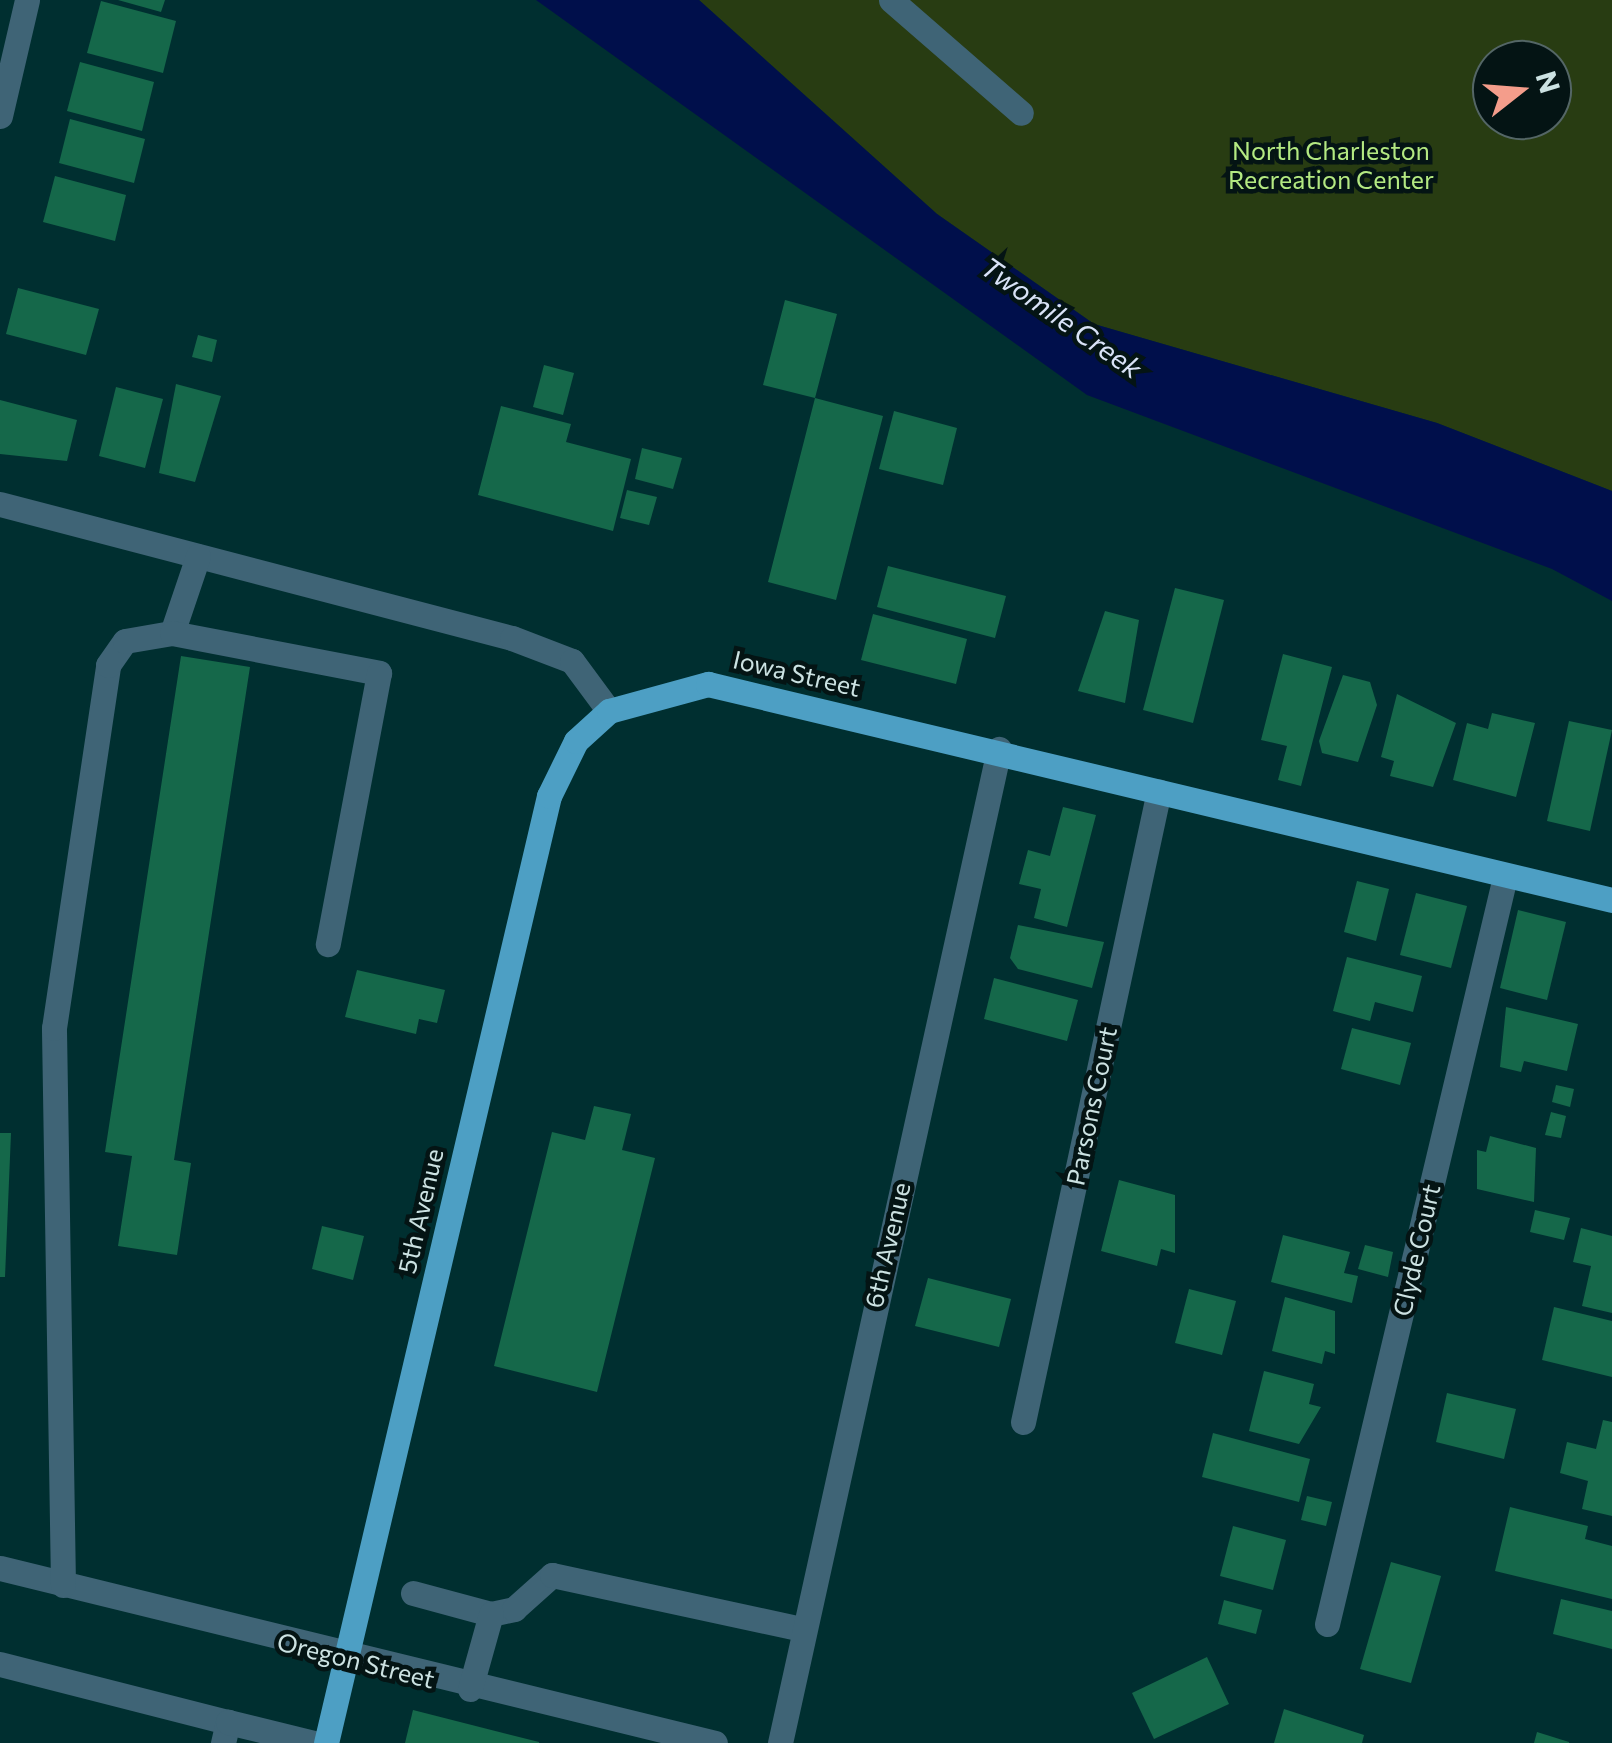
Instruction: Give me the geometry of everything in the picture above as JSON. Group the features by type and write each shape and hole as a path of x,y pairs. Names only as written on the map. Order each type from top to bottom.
{"main road":[{"name":"Iowa Street","path":"609,711 708,684 999,749 1505,877 1612,900"},
{"name":"5th Avenue","path":"326,1743 549,796 576,741 609,711"}],"street":[{"path":"0,116 27,0"},
{"path":"891,0 1020,113"},
{"path":"0,504 512,638 572,661 609,711"},
{"path":"172,634 198,556"},
{"path":"63,1585 54,1028 108,666 125,641 172,634 379,673 328,944"},
{"name":"6th Avenue","path":"780,1743 800,1629 999,749"},
{"name":"Parsons Court","path":"1023,1422 1159,790"},
{"name":"Clyde Court","path":"1327,1624 1505,877"},
{"name":"Oregon Street","path":"0,1568 345,1659 715,1743"},
{"path":"413,1593 491,1614 514,1608 552,1575 800,1629"},
{"path":"470,1689 491,1614"},
{"path":"0,1664 225,1733 314,1743"}],"green space":[{"name":"North Charleston Recreation Center","path":"699,0 1612,0 1612,491 1437,423 1094,324 937,214"}],"water":[{"name":"Twomile Creek","path":"536,0 699,0 937,214 1094,324 1437,423 1612,491 1612,601 1552,569 1087,395"}],"building":[{"path":"118,0 165,0 161,12"},
{"path":"101,1 176,21 163,73 87,53"},
{"path":"80,62 154,82 142,131 67,111"},
{"path":"70,119 145,139 134,183 59,163"},
{"path":"55,176 126,195 115,241 43,222"},
{"path":"18,288 99,309 86,355 6,334"},
{"path":"785,300 837,314 815,398 763,385"},
{"path":"198,335 217,340 212,362 192,357"},
{"path":"544,365 574,373 563,415 533,407"},
{"path":"176,384 221,396 195,482 159,473"},
{"path":"116,387 163,399 145,468 99,456"},
{"path":"815,398 883,416 836,600 768,582"},
{"path":"0,400 77,420 67,461 0,454"},
{"path":"501,406 571,424 566,442 631,459 613,531 478,495"},
{"path":"894,411 957,428 943,485 879,469"},
{"path":"642,448 682,458 673,489 635,479"},
{"path":"627,490 657,497 649,525 620,518"},
{"path":"888,566 1006,596 995,638 877,607"},
{"path":"1175,588 1224,600 1193,723 1143,710"},
{"path":"1105,611 1139,620 1125,703 1078,691"},
{"path":"873,614 967,639 956,684 861,660"},
{"path":"1283,654 1332,667 1301,786 1278,780 1287,746 1261,740"},
{"path":"181,656 250,667 174,1160 191,1163 177,1255 118,1246 132,1156 105,1152"},
{"path":"1343,675 1370,682 1377,705 1358,762 1322,753 1319,741"},
{"path":"1397,694 1456,723 1433,787 1390,776 1394,761 1381,757"},
{"path":"1492,713 1535,723 1516,797 1453,780 1467,723 1488,729"},
{"path":"1569,721 1612,730 1590,831 1547,821"},
{"path":"1063,807 1096,815 1067,927 1034,918 1041,889 1019,884 1028,850 1050,856"},
{"path":"1357,881 1389,889 1376,941 1344,932"},
{"path":"1416,893 1467,906 1451,968 1400,955"},
{"path":"1518,910 1566,922 1547,1000 1500,988"},
{"path":"1018,925 1104,942 1092,988 1018,969 1010,958"},
{"path":"1347,957 1422,976 1413,1012 1375,1002 1370,1021 1333,1011"},
{"path":"357,970 445,990 437,1023 419,1019 416,1034 345,1017"},
{"path":"994,978 1078,1000 1067,1041 984,1019"},
{"path":"1506,1007 1578,1024 1567,1071 1524,1061 1521,1072 1500,1067"},
{"path":"1352,1028 1411,1043 1400,1085 1341,1069"},
{"path":"1556,1085 1574,1089 1570,1107 1552,1102"},
{"path":"594,1106 631,1114 622,1150 655,1158 597,1392 494,1366 552,1132 585,1140"},
{"path":"1551,1112 1566,1116 1561,1138 1545,1135"},
{"path":"0,1133 11,1133 5,1277 0,1277"},
{"path":"1490,1136 1536,1148 1534,1202 1477,1189 1477,1150 1486,1152"},
{"path":"1119,1180 1175,1195 1175,1253 1161,1249 1157,1266 1101,1251"},
{"path":"1535,1210 1570,1218 1564,1240 1530,1232"},
{"path":"322,1226 364,1236 353,1280 312,1269"},
{"path":"1581,1228 1612,1236 1612,1313 1582,1306 1591,1266 1573,1262"},
{"path":"1283,1235 1350,1252 1344,1273 1358,1276 1352,1303 1271,1282"},
{"path":"1365,1245 1393,1252 1388,1277 1358,1269"},
{"path":"928,1278 1011,1299 999,1347 915,1326"},
{"path":"1189,1289 1236,1301 1222,1355 1175,1343"},
{"path":"1285,1297 1335,1311 1335,1354 1325,1351 1322,1364 1272,1351"},
{"path":"1554,1307 1612,1321 1612,1377 1542,1360"},
{"path":"1264,1371 1314,1384 1309,1404 1321,1407 1299,1444 1249,1431"},
{"path":"1447,1393 1516,1409 1504,1459 1436,1442"},
{"path":"1603,1420 1612,1422 1612,1516 1582,1509 1588,1481 1560,1473 1567,1442 1596,1449"},
{"path":"1213,1433 1310,1459 1299,1502 1202,1477"},
{"path":"1307,1496 1332,1502 1326,1526 1301,1520"},
{"path":"1510,1507 1588,1526 1585,1539 1612,1546 1612,1599 1495,1571"},
{"path":"1233,1526 1286,1540 1273,1590 1220,1576"},
{"path":"1391,1562 1441,1576 1411,1683 1360,1669"},
{"path":"1561,1599 1612,1611 1612,1649 1553,1634"},
{"path":"1224,1600 1262,1610 1256,1634 1218,1624"},
{"path":"1207,1657 1229,1704 1154,1739 1132,1693"},
{"path":"1284,1709 1364,1735 1362,1743 1274,1743"},
{"path":"413,1710 539,1742 539,1743 405,1743"},
{"path":"1537,1732 1569,1742 1569,1743 1534,1743"}]}
